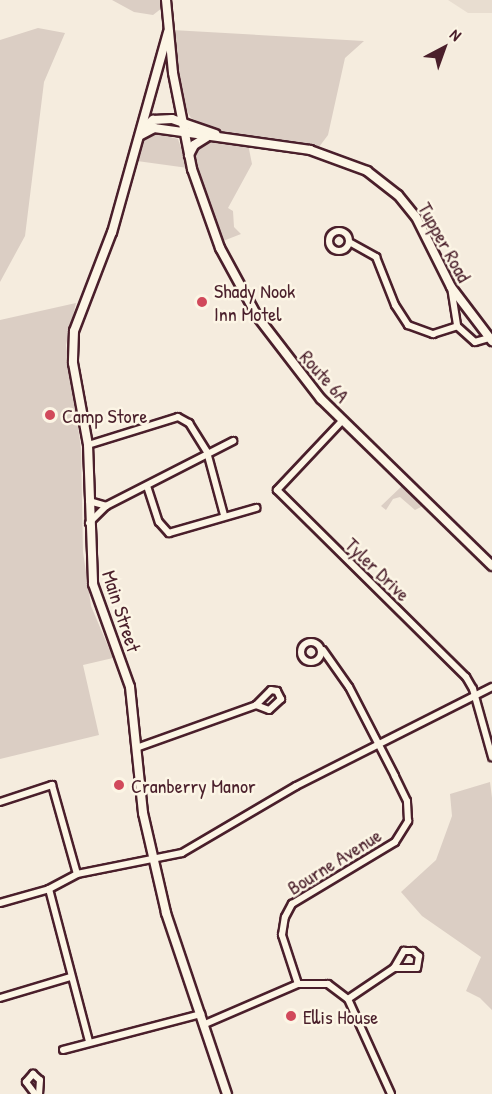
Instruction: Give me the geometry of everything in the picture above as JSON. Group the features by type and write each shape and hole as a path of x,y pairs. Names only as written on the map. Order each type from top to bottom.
{"main road":[{"path":"166,0 168,32"},
{"name":"Route 6A","path":"168,32 181,121 189,157 220,248 257,316 298,374 342,421 492,566"},
{"name":"Main Street","path":"168,32 112,232 74,331 75,387 88,445 89,524 95,592 130,687 139,747 143,813 166,913 227,1094"},
{"path":"141,133 153,120 181,121"},
{"name":"Tupper Road","path":"181,121 222,136"},
{"path":"141,133 152,128 183,132"},
{"name":"Tupper Road","path":"183,132 325,153 367,171 398,195 416,217 451,287 491,339"},
{"path":"189,157 194,145 208,136"}],"street":[{"path":"351,243 376,257 395,305 408,325 433,334 457,326"},
{"path":"451,287 457,326 475,342 491,339"},
{"path":"88,445 178,417 189,423 207,452 224,515"},
{"name":"Tyler Drive","path":"342,421 277,490 466,678 492,757"},
{"path":"89,524 106,506 207,452 233,441"},
{"path":"147,486 159,522 169,532 201,526 224,515 256,508"},
{"path":"88,501 106,506"},
{"name":"Bourne Avenue","path":"298,984 282,935 285,917 292,904 395,842 408,821 407,801 349,687 323,650"},
{"path":"0,903 49,889 76,874 154,860 204,842 296,786 474,699 492,687"},
{"path":"139,747 256,705"},
{"path":"0,802 52,785 76,874"},
{"path":"49,889 70,977 89,1041"},
{"path":"348,999 394,968"},
{"path":"0,998 70,977"},
{"path":"205,1024 298,984 328,984 348,999 391,1094"},
{"path":"63,1050 89,1041 104,1041 201,1014"}],"shaded area":[{"path":"112,0 161,0 162,8 153,15 134,12"},
{"path":"448,0 492,0 492,13 468,13"},
{"path":"38,28 65,33 44,82 25,236 0,282 0,40"},
{"path":"172,30 364,41 345,58 328,135 319,147 223,133 191,118 182,102"},
{"path":"150,132 178,139 188,168 137,161 145,136"},
{"path":"210,140 248,144 252,164 228,208 233,211 234,227 241,234 223,241 194,160 199,145"},
{"path":"76,303 66,345 81,448 83,552 91,606 113,658 83,665 99,735 0,759 0,320"},
{"path":"403,485 421,501 421,507 415,510 400,497 393,499 386,510 381,506"},
{"path":"490,782 492,798 492,1010 480,998 466,991 481,957 422,916 401,892 436,860 452,816 450,794"}],"place":[{"name":"Shady Nook Inn Motel","path":"202,302"},
{"name":"Camp Store","path":"50,415"},
{"name":"Cranberry Manor","path":"119,785"},
{"name":"Ellis House","path":"291,1016"}]}
